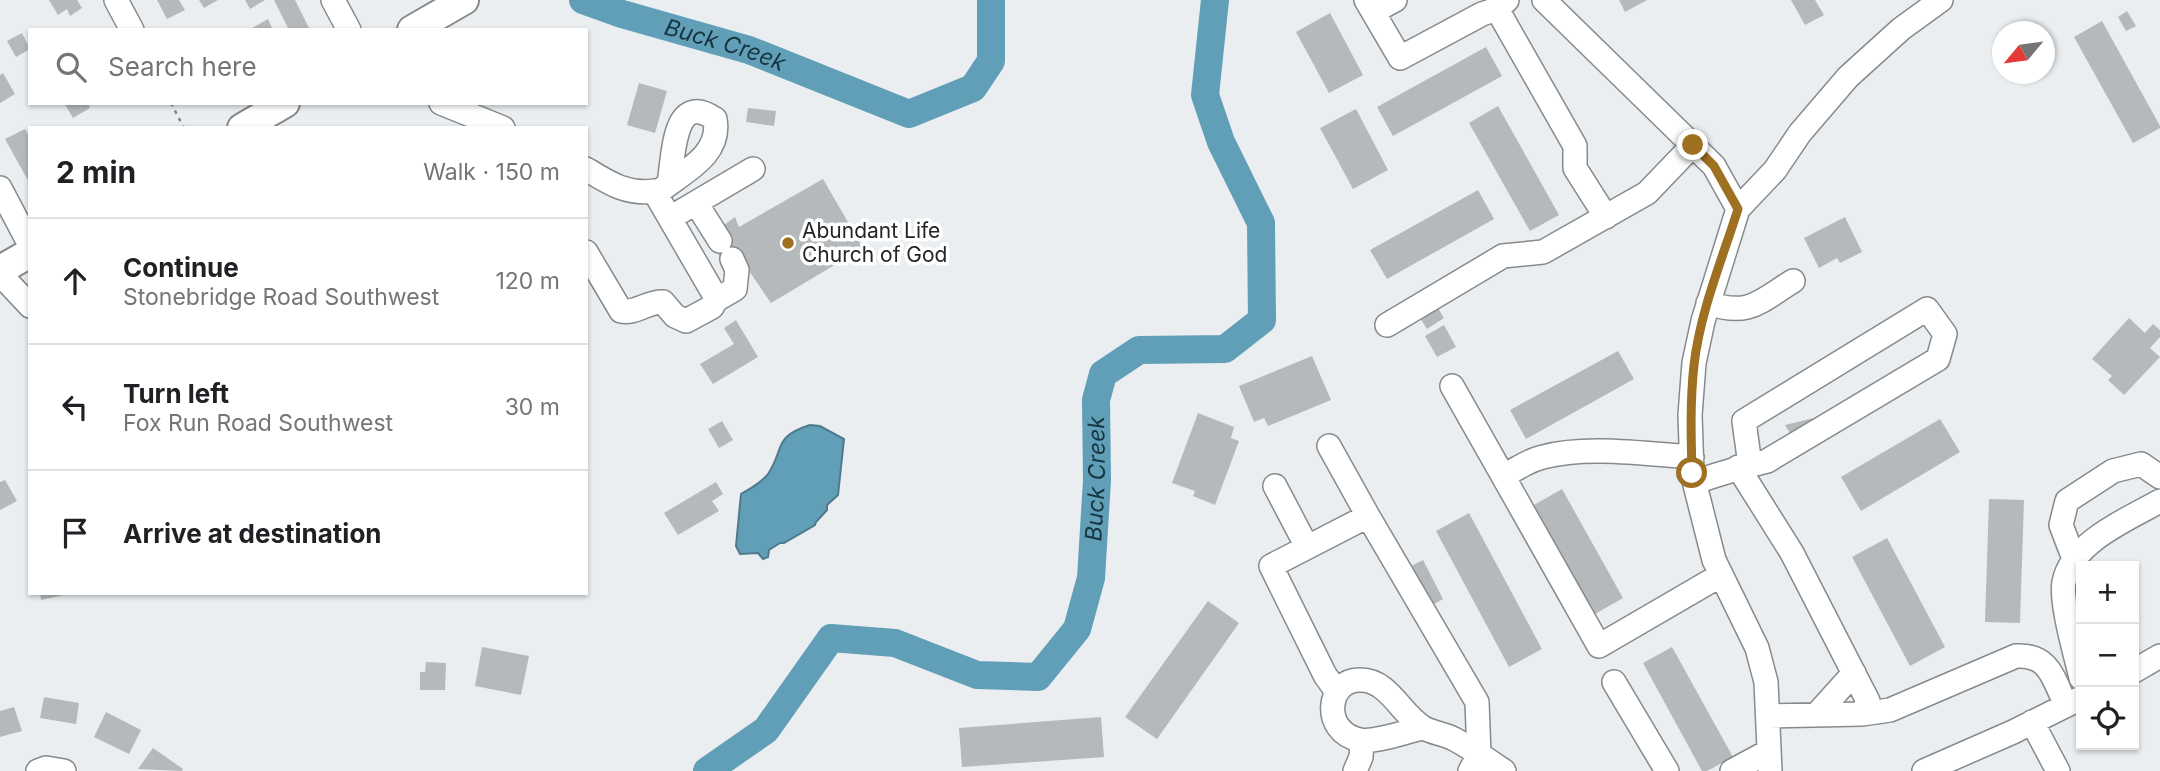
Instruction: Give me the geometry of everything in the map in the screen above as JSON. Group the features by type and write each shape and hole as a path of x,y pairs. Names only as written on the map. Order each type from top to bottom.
{"main road":[{"path":"415,28 464,0"},
{"path":"245,126 282,105"},
{"path":"0,272 28,254"}],"street":[{"path":"116,0 131,28"},
{"path":"333,0 348,28"},
{"path":"1395,0 1369,6 1400,58 1489,6 1575,146 1575,168 1606,217"},
{"path":"1544,0 1714,166 1738,209"},
{"path":"1732,771 1770,761 1768,716 1766,682 1757,648 1714,560 1695,482 1690,415 1694,363 1709,303 1738,209 1775,170 1800,133 1848,77 1901,29 1941,0"},
{"path":"446,105 498,126"},
{"path":"1387,325 1503,256 1543,252 1647,193 1693,145"},
{"path":"670,218 753,169"},
{"path":"591,177 636,193 662,188 670,218 716,300"},
{"path":"0,188 28,240"},
{"path":"588,261 596,294 621,311 632,312 657,301 663,302 675,316 686,321 712,307 716,300 735,289 737,270 696,203"},
{"path":"0,272 28,304"},
{"path":"1709,303 1727,310 1746,310 1793,281"},
{"path":"1695,482 1744,466 1767,461 1938,359 1945,334 1927,309 1744,421 1744,466 1868,701 1862,714"},
{"path":"1452,386 1599,646 1721,575"},
{"path":"1329,446 1476,702 1475,763"},
{"path":"1503,476 1544,456 1569,453 1596,451 1692,457"},
{"path":"2074,559 2061,525 2067,501 2113,471 2141,464 2160,477"},
{"path":"1275,486 1307,547"},
{"path":"2076,658 2063,584 2070,563 2096,537 2160,501"},
{"path":"1337,692 1325,675 1271,566 1368,516"},
{"path":"1768,716 1862,714 1890,710 2017,656 2032,655 2045,664 2074,701 1924,771"},
{"path":"2139,668 2160,656"},
{"path":"1817,714 1854,673"},
{"path":"1423,728 1362,741 1341,731 1334,721 1332,706 1337,692 1350,682 1362,680 1380,686 1423,728 1452,737 1475,763 1504,771"},
{"path":"1614,682 1667,771"},
{"path":"2032,722 2058,771"},
{"path":"1355,771 1362,757 1362,741"},
{"path":"38,771 46,768 64,771"}],"path":[{"path":"172,105 183,126"}],"water":[{"path":"810,425 820,426 844,439 838,495 827,505 827,510 815,525 769,550 768,557 763,559 758,553 740,554 736,546 741,494 768,474 784,439"}],"building":[{"path":"49,0 77,0 82,8 70,16 67,9 58,15"},
{"path":"157,0 179,0 185,10 167,19"},
{"path":"199,0 218,0 204,8"},
{"path":"245,0 265,0 250,9"},
{"path":"274,0 295,0 309,28 288,28"},
{"path":"1619,0 1647,0 1625,12"},
{"path":"1791,0 1815,0 1824,15 1805,25"},
{"path":"2127,11 2136,26 2126,31 2118,17"},
{"path":"1330,13 1363,75 1329,93 1296,32"},
{"path":"268,19 272,28 252,28"},
{"path":"2102,21 2160,126 2133,143 2074,37"},
{"path":"22,33 28,50 16,57 7,41"},
{"path":"1486,47 1502,76 1393,136 1377,107"},
{"path":"3,73 15,94 0,103 0,75"},
{"path":"639,83 667,91 655,133 627,125"},
{"path":"65,105 89,105 90,108 73,118"},
{"path":"1498,106 1559,215 1530,231 1469,123"},
{"path":"748,108 776,111 774,126 746,122"},
{"path":"1356,109 1388,170 1353,189 1320,128"},
{"path":"25,129 28,134 28,180 5,139"},
{"name":"Abundant Life Church of God","path":"823,179 863,248 771,303 738,255 725,265 713,246 729,235 724,225 735,217 739,227"},
{"path":"1478,190 1494,219 1387,279 1370,250"},
{"path":"1845,217 1862,252 1840,263 1837,258 1819,268 1804,238"},
{"path":"1438,308 1444,318 1427,329 1420,318"},
{"path":"2129,318 2145,333 2153,324 2160,330 2160,337 2150,348 2160,357 2124,395 2108,380 2112,376 2092,359"},
{"path":"736,320 758,357 713,384 700,364 734,344 724,328"},
{"path":"1444,325 1456,347 1437,357 1425,336"},
{"path":"1618,351 1634,379 1526,439 1510,410"},
{"path":"1312,356 1331,400 1268,426 1264,418 1254,422 1239,386"},
{"path":"1198,413 1234,427 1231,438 1239,441 1215,505 1193,496 1195,491 1172,483"},
{"path":"1818,417 1819,426 1793,438 1785,425"},
{"path":"1940,419 1960,452 1861,511 1841,477"},
{"path":"722,421 733,440 719,448 708,429"},
{"path":"5,480 17,501 0,510 0,482"},
{"path":"716,482 723,494 712,501 719,511 678,535 664,513"},
{"path":"1562,489 1623,598 1595,614 1534,505"},
{"path":"1989,499 2024,500 2020,623 1985,622"},
{"path":"1469,513 1542,649 1509,667 1436,531"},
{"path":"1887,538 1945,647 1910,666 1852,557"},
{"path":"1423,560 1443,599 1431,606 1411,566"},
{"path":"40,595 64,595 41,600"},
{"path":"1208,601 1239,623 1157,739 1125,717"},
{"path":"482,647 529,656 521,695 475,686"},
{"path":"1672,647 1733,757 1707,771 1702,771 1643,663"},
{"path":"426,662 446,663 445,690 420,690 420,672 425,672"},
{"path":"44,697 79,703 76,724 40,718"},
{"path":"14,707 22,731 0,737 0,711"},
{"path":"106,712 141,730 129,754 94,737"},
{"path":"1101,717 1104,757 962,767 959,728"},
{"path":"153,748 183,769 182,771 138,769"}],"waterway":[{"name":"Buck Creek","path":"583,0 622,14 749,50 909,114 973,88 991,61 991,0"},
{"name":"Buck Creek","path":"707,771 766,730 831,638 895,643 977,675 1038,677 1077,629 1091,578 1097,480 1096,400 1103,374 1139,350 1225,349 1262,320 1261,223 1221,142 1205,95 1215,0"}],"place":[{"name":"Abundant Life Church of God","path":"788,243"}],"route":[{"path":"1692,473 1690,415 1694,363 1703,321 1738,209 1714,166 1693,145"}]}
